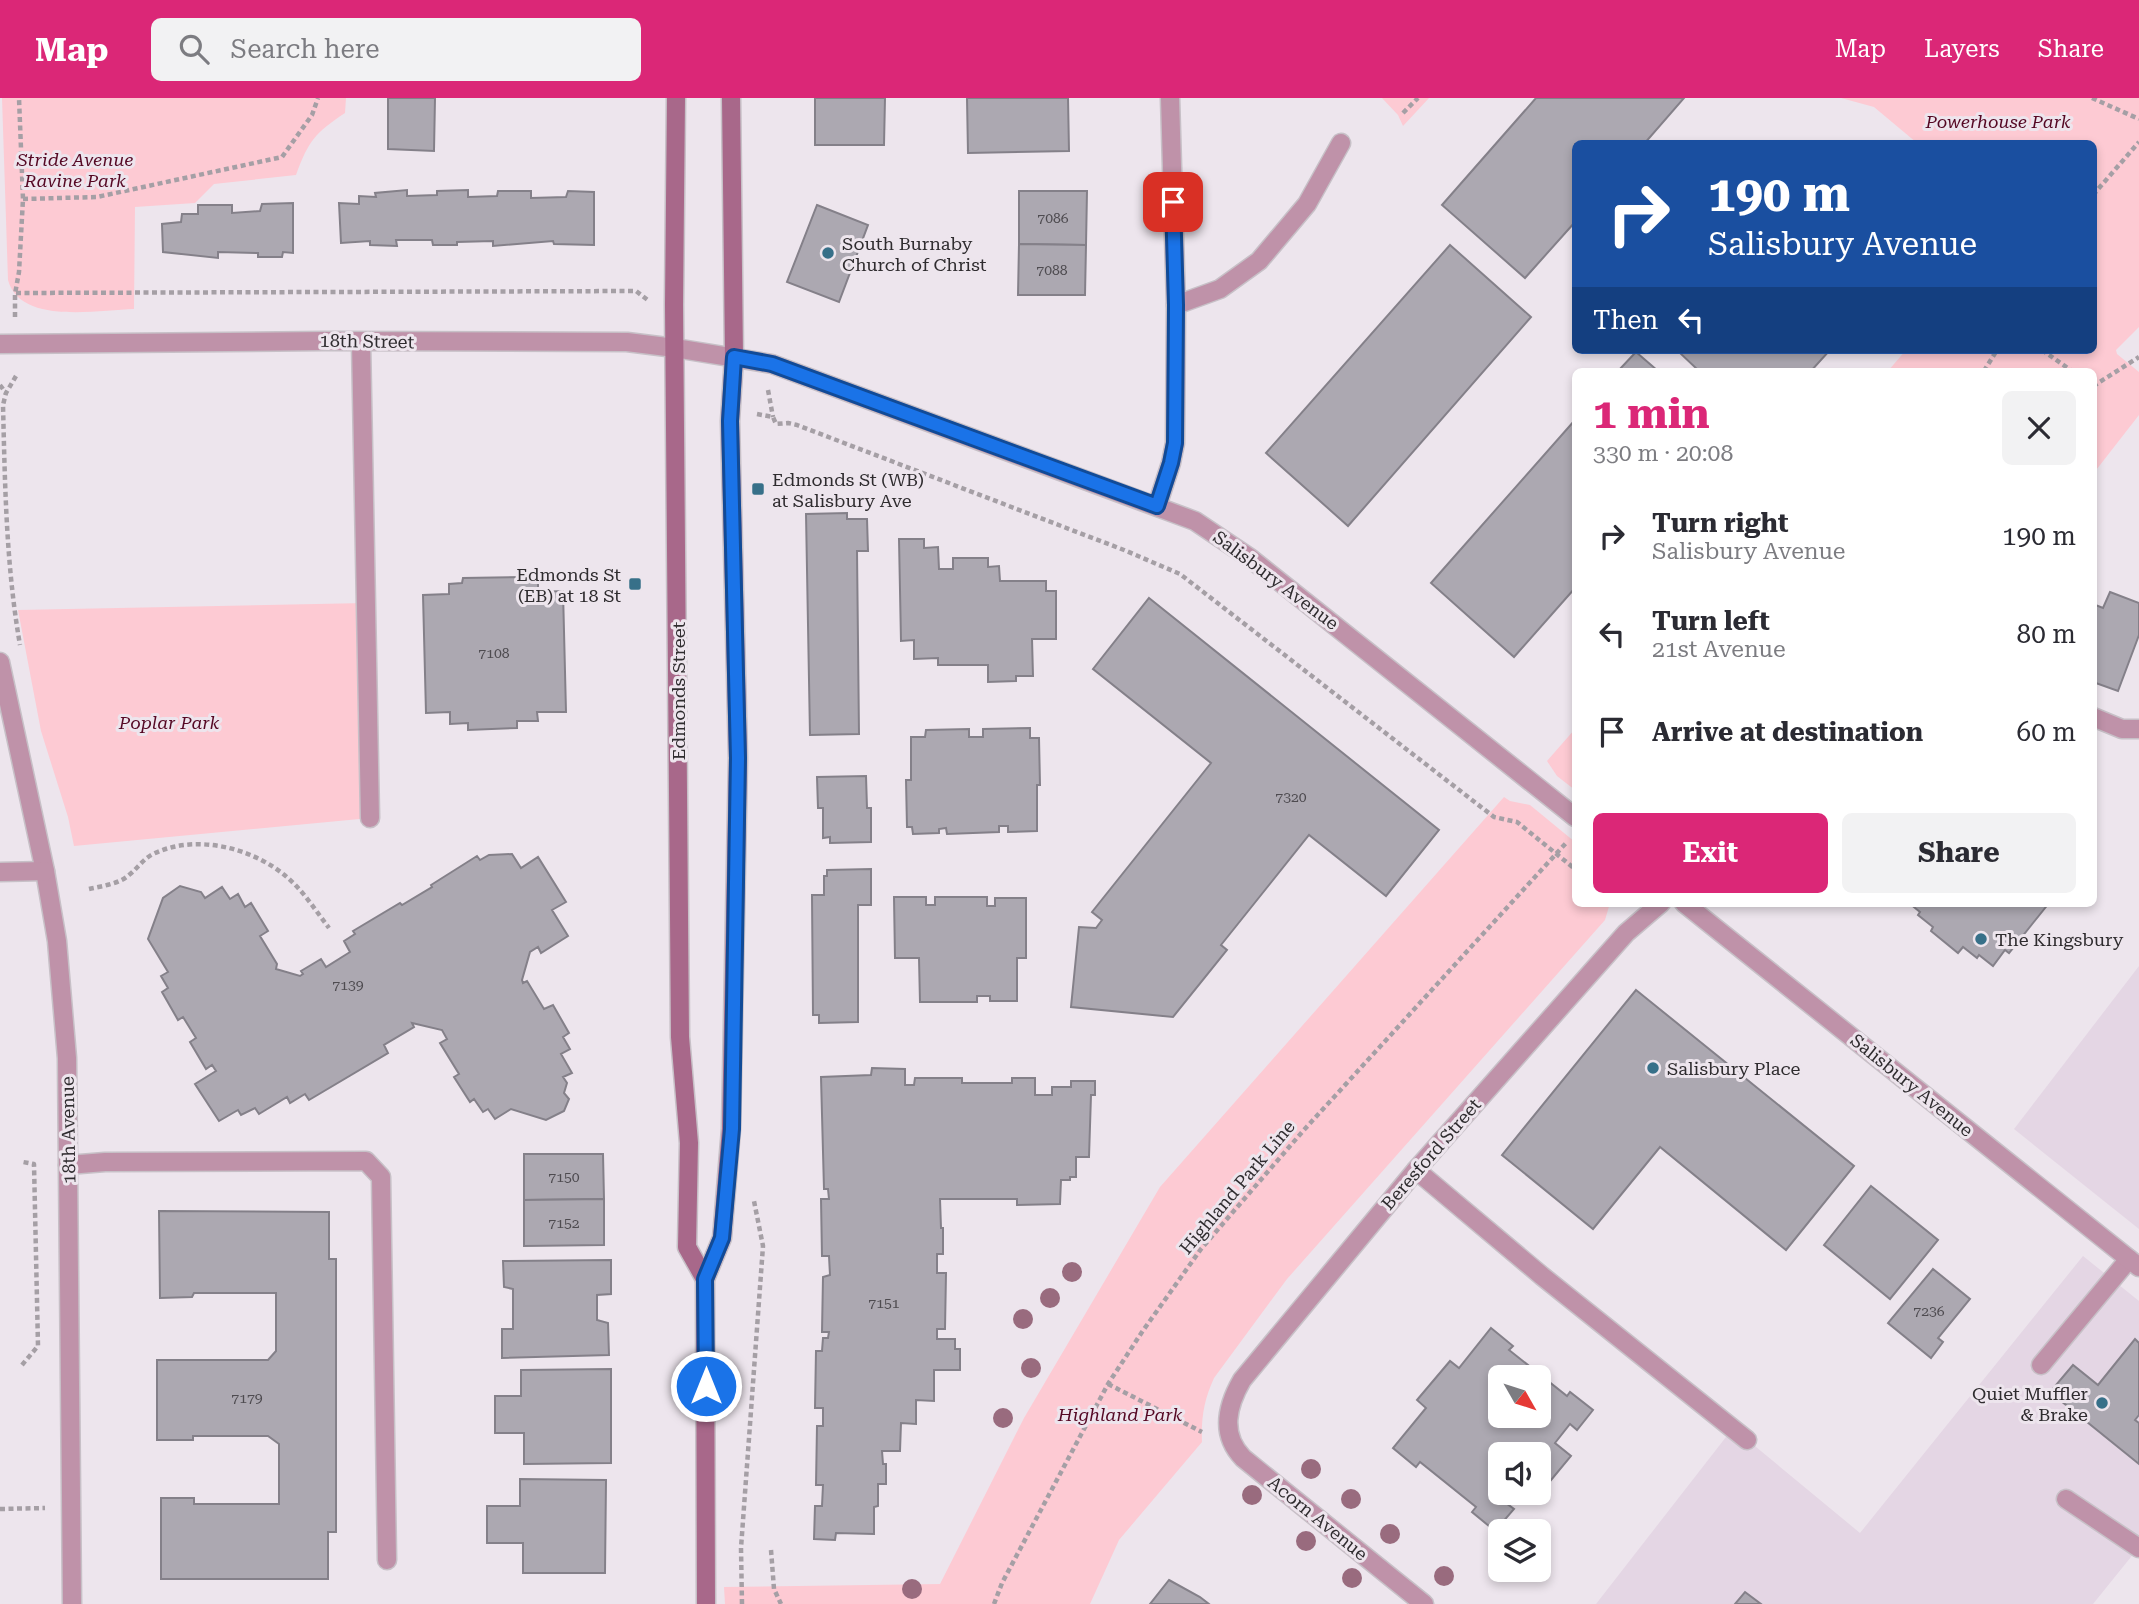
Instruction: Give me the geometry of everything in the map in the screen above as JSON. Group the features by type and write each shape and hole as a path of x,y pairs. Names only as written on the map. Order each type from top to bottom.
{"street":[{"name":"Edmonds Street","path":"676,98 680,1037 689,1143 687,1247 705,1279"},
{"name":"Edmonds Street","path":"706,1604 705,1279 722,1238 732,1129 738,758 730,421 734,357 731,98"},
{"path":"1157,506 1175,443 1176,305 1170,98"},
{"path":"1176,305 1220,289 1259,261 1307,204 1341,143"},
{"path":"360,342 370,818"},
{"name":"18th Street","path":"0,344 627,342 734,357"},
{"name":"Salisbury Avenue","path":"734,357 772,364 1195,521 1250,558 1572,815"},
{"name":"18th Avenue","path":"0,662 45,871 58,954 66,1058 72,1604"},
{"path":"2097,719 2122,729 2139,729"},
{"path":"0,872 45,871"},
{"name":"Beresford Street","path":"1227,1423 1228,1411 1242,1380 1416,1170 1626,933 1656,907"},
{"name":"Salisbury Avenue","path":"1689,907 2134,1263"},
{"path":"68,1165 366,1161 381,1177 387,1560"},
{"path":"1416,1170 1552,1284 1747,1440"},
{"path":"2041,1365 2134,1263"},
{"name":"Acorn Avenue","path":"1227,1423 1231,1442 1242,1458 1424,1604"},
{"path":"2066,1499 2139,1548"}],"path":[{"path":"19,98 23,199 16,293 636,291 646,300"},
{"path":"23,199 97,197 282,157 312,115 318,98"},
{"path":"1403,113 1418,98"},
{"path":"2092,98 2139,119"},
{"path":"2097,190 2139,142"},
{"path":"2048,354 2068,368"},
{"path":"2097,384 2139,357"},
{"path":"0,385 6,393"},
{"path":"773,417 776,424 797,425 1180,574 1494,817 1517,822 1572,867"},
{"name":"Highland Park Line","path":"994,1604 1002,1583 1108,1384 1201,1249 1303,1131 1571,838"},
{"path":"89,889 128,876 145,858 155,853 176,846 206,844 243,851 273,866 290,879 329,928"},
{"path":"22,1365 38,1346 34,1164 23,1162"},
{"path":"742,1604 741,1548 747,1441 761,1297 763,1246 752,1196"},
{"path":"1108,1384 1202,1432"},
{"path":"0,1509 72,1507"},
{"path":"771,1550 774,1589 781,1604"}],"shaded area":[{"path":"2139,966 2139,1229 2014,1129"},
{"path":"2083,1256 2139,1301 2139,1547 2093,1604 1596,1604 1733,1428 1860,1533"}],"green space":[{"name":"Stride Avenue Ravine Park","path":"2,98 346,98 345,113 314,138 296,175 214,184 195,203 135,207 134,309 62,312 28,304 15,294 8,280"},
{"path":"1382,98 1429,98 1403,126 1398,115"},
{"name":"Powerhouse Park","path":"1841,98 2139,98 2139,327 2116,350 2117,354 2139,372 2139,415 2097,469 2097,368 1891,368 1903,354 2097,354 2097,140 1913,140 1874,107"},
{"name":"Poplar Park","path":"366,603 370,818 74,846 68,817 41,731 18,610"},
{"path":"1572,732 1572,788 1557,776 1547,761"},
{"name":"Highland Park","path":"1504,797 1530,805 1572,840 1572,907 1609,907 1605,920 1287,1279 1214,1378 1204,1409 1202,1442 1119,1540 1090,1604 725,1604 724,1587 940,1584 1024,1418 1160,1187"}],"building":[{"path":"388,98 435,98 434,151 388,149"},
{"path":"815,98 885,98 884,145 815,145"},
{"path":"967,98 1068,98 1069,151 968,153"},
{"path":"1536,98 1684,98 1647,140 1572,140 1572,225 1525,278 1442,205"},
{"path":"407,190 407,196 468,190 468,197 497,196 498,191 531,191 531,198 566,197 568,191 594,192 594,245 554,244 553,241 493,246 493,241 433,245 432,240 396,240 397,246 370,245 370,241 341,243 339,203 359,204 359,196 376,197 375,193"},
{"path":"1019,191 1087,191 1086,245 1019,244"},
{"path":"293,203 293,253 283,252 282,257 258,257 258,253 218,252 218,258 163,252 162,224 181,222 182,214 198,214 198,205 232,205 232,213 260,211 262,204"},
{"name":"South Burnaby Church of Christ","path":"817,205 868,225 839,302 787,282"},
{"path":"1019,244 1086,245 1085,295 1018,295"},
{"path":"1450,245 1531,317 1348,526 1266,453"},
{"path":"1634,354 1638,354 1655,368 1621,368"},
{"path":"1681,354 1826,354 1814,368 1696,368"},
{"path":"1572,423 1572,591 1514,657 1431,583"},
{"path":"847,513 847,519 867,519 868,551 857,551 859,734 810,735 806,514"},
{"path":"899,539 924,539 924,548 938,547 939,569 953,569 953,558 988,558 988,567 999,566 1000,581 1046,581 1046,591 1056,591 1056,639 1032,639 1033,676 1016,676 1016,681 988,682 988,665 938,665 938,658 914,659 914,640 901,641"},
{"path":"524,577 524,582 538,582 538,592 563,591 566,712 537,712 538,721 517,721 517,728 468,730 468,723 450,724 450,712 426,713 423,595 449,594 449,584 462,583 463,578"},
{"path":"2110,592 2139,603 2139,635 2118,691 2097,683 2097,606 2103,608"},
{"path":"1149,598 1439,830 1386,896 1309,835 1221,945 1227,950 1173,1017 1071,1007 1079,927 1096,928 1102,920 1092,912 1211,763 1093,669"},
{"path":"1030,728 1030,738 1039,738 1037,831 1008,832 1008,826 999,826 999,832 947,834 946,828 939,829 939,833 913,834 912,827 907,827 906,780 911,780 911,737 925,737 926,730 969,729 969,737 983,737 983,729"},
{"path":"866,776 867,808 871,808 871,842 830,843 830,837 823,838 823,808 818,808 817,777"},
{"path":"512,854 521,868 538,857 566,902 552,910 568,936 541,953 538,947 530,952 522,980 523,983 527,981 544,1009 553,1005 569,1033 563,1037 570,1049 561,1054 572,1073 563,1077 567,1083 564,1093 569,1099 564,1111 546,1120 511,1109 495,1119 488,1109 483,1112 474,1099 470,1102 454,1077 459,1074 440,1043 447,1039 442,1030 412,1023 414,1027 384,1045 388,1053 309,1100 305,1094 290,1103 287,1097 259,1114 255,1108 241,1115 238,1110 219,1121 195,1084 216,1071 212,1065 206,1069 190,1042 196,1038 183,1017 178,1020 162,992 168,988 161,976 168,972 148,939 163,898 180,886 201,892 205,898 222,887 230,899 238,894 245,907 251,903 268,931 260,936 277,964 276,969 300,976 303,974 301,971 321,959 326,967 350,952 344,941 355,934 353,931 432,887 431,885 477,856 480,860 489,855"},
{"path":"871,869 871,905 858,905 858,1022 819,1023 819,1015 813,1015 812,895 824,895 824,876 827,876 827,870"},
{"path":"894,897 926,897 926,905 935,905 935,897 987,897 987,906 995,906 995,898 1026,898 1026,958 1017,958 1017,1001 990,1001 990,996 977,996 977,1002 920,1002 919,958 895,958"},
{"name":"The Kingsbury","path":"1914,907 2046,907 2009,953 2005,950 1993,966 1963,947 1958,953 1931,931 1933,927 1918,915 1920,912"},
{"name":"Salisbury Place","path":"1636,990 1854,1166 1786,1250 1660,1147 1593,1229 1502,1155"},
{"path":"872,1068 905,1069 905,1085 914,1085 915,1078 962,1078 962,1083 1012,1083 1012,1078 1035,1078 1035,1095 1052,1095 1052,1087 1071,1087 1071,1081 1095,1081 1095,1095 1091,1095 1089,1157 1076,1157 1076,1177 1061,1180 1060,1204 1017,1205 1017,1199 940,1199 943,1254 937,1254 937,1273 946,1273 945,1329 937,1329 937,1339 955,1339 955,1349 960,1349 960,1370 934,1370 934,1401 916,1400 916,1424 901,1423 900,1451 882,1451 883,1464 886,1464 886,1484 878,1484 878,1506 874,1507 874,1534 836,1533 835,1540 814,1539 815,1506 822,1506 823,1485 816,1485 817,1426 823,1426 823,1408 815,1408 816,1351 822,1351 823,1338 828,1338 829,1332 822,1332 823,1277 830,1275 829,1256 822,1256 821,1199 829,1199 828,1189 824,1189 821,1077 871,1075"},
{"path":"524,1154 603,1154 604,1199 524,1200"},
{"path":"1871,1186 1938,1240 1890,1299 1824,1245"},
{"path":"604,1199 604,1245 524,1246 524,1200"},
{"path":"159,1211 329,1212 329,1259 336,1259 336,1532 328,1532 328,1579 161,1579 161,1498 194,1498 194,1504 279,1504 279,1444 268,1436 193,1436 193,1440 157,1440 157,1360 268,1360 276,1351 276,1293 194,1293 192,1297 160,1298"},
{"path":"611,1260 611,1294 597,1295 597,1320 608,1323 609,1355 502,1358 502,1329 513,1329 513,1289 504,1287 503,1261"},
{"path":"1933,1269 1970,1299 1938,1338 1943,1342 1931,1358 1888,1323"},
{"path":"1491,1328 1513,1346 1509,1350 1528,1365 1488,1365 1488,1428 1551,1428 1551,1383 1567,1396 1570,1392 1593,1410 1577,1430 1570,1424 1555,1443 1571,1456 1551,1480 1551,1442 1488,1442 1488,1505 1509,1505 1514,1509 1505,1519 1488,1519 1488,1525 1472,1512 1476,1507 1420,1462 1416,1467 1393,1448 1426,1408 1417,1400 1450,1361 1459,1368"},
{"name":"Quiet Muffler & Brake","path":"2135,1339 2139,1343 2139,1415 2135,1420 2139,1423 2139,1464 2050,1392 2073,1365 2098,1385"},
{"path":"611,1369 611,1463 524,1464 524,1433 495,1433 495,1396 521,1396 521,1370"},
{"path":"520,1479 606,1480 605,1573 523,1573 523,1543 487,1543 487,1506 520,1506"},
{"path":"1169,1580 1200,1597 1209,1604 1150,1604"},
{"path":"1745,1592 1761,1604 1735,1604"}],"place":[{"name":"South Burnaby Church of Christ","path":"828,253"},
{"name":"Edmonds St (WB) at Salisbury Ave","path":"758,489"},
{"name":"Edmonds St (EB) at 18 St","path":"635,584"},
{"name":"The Kingsbury","path":"1981,939"},
{"name":"Salisbury Place","path":"1653,1068"},
{"name":"Quiet Muffler & Brake","path":"2102,1403"}],"route":[{"path":"706,1386 705,1279 722,1238 732,1129 738,758 730,421 734,357 772,364 1157,506 1175,443 1176,305 1173,202"}]}
